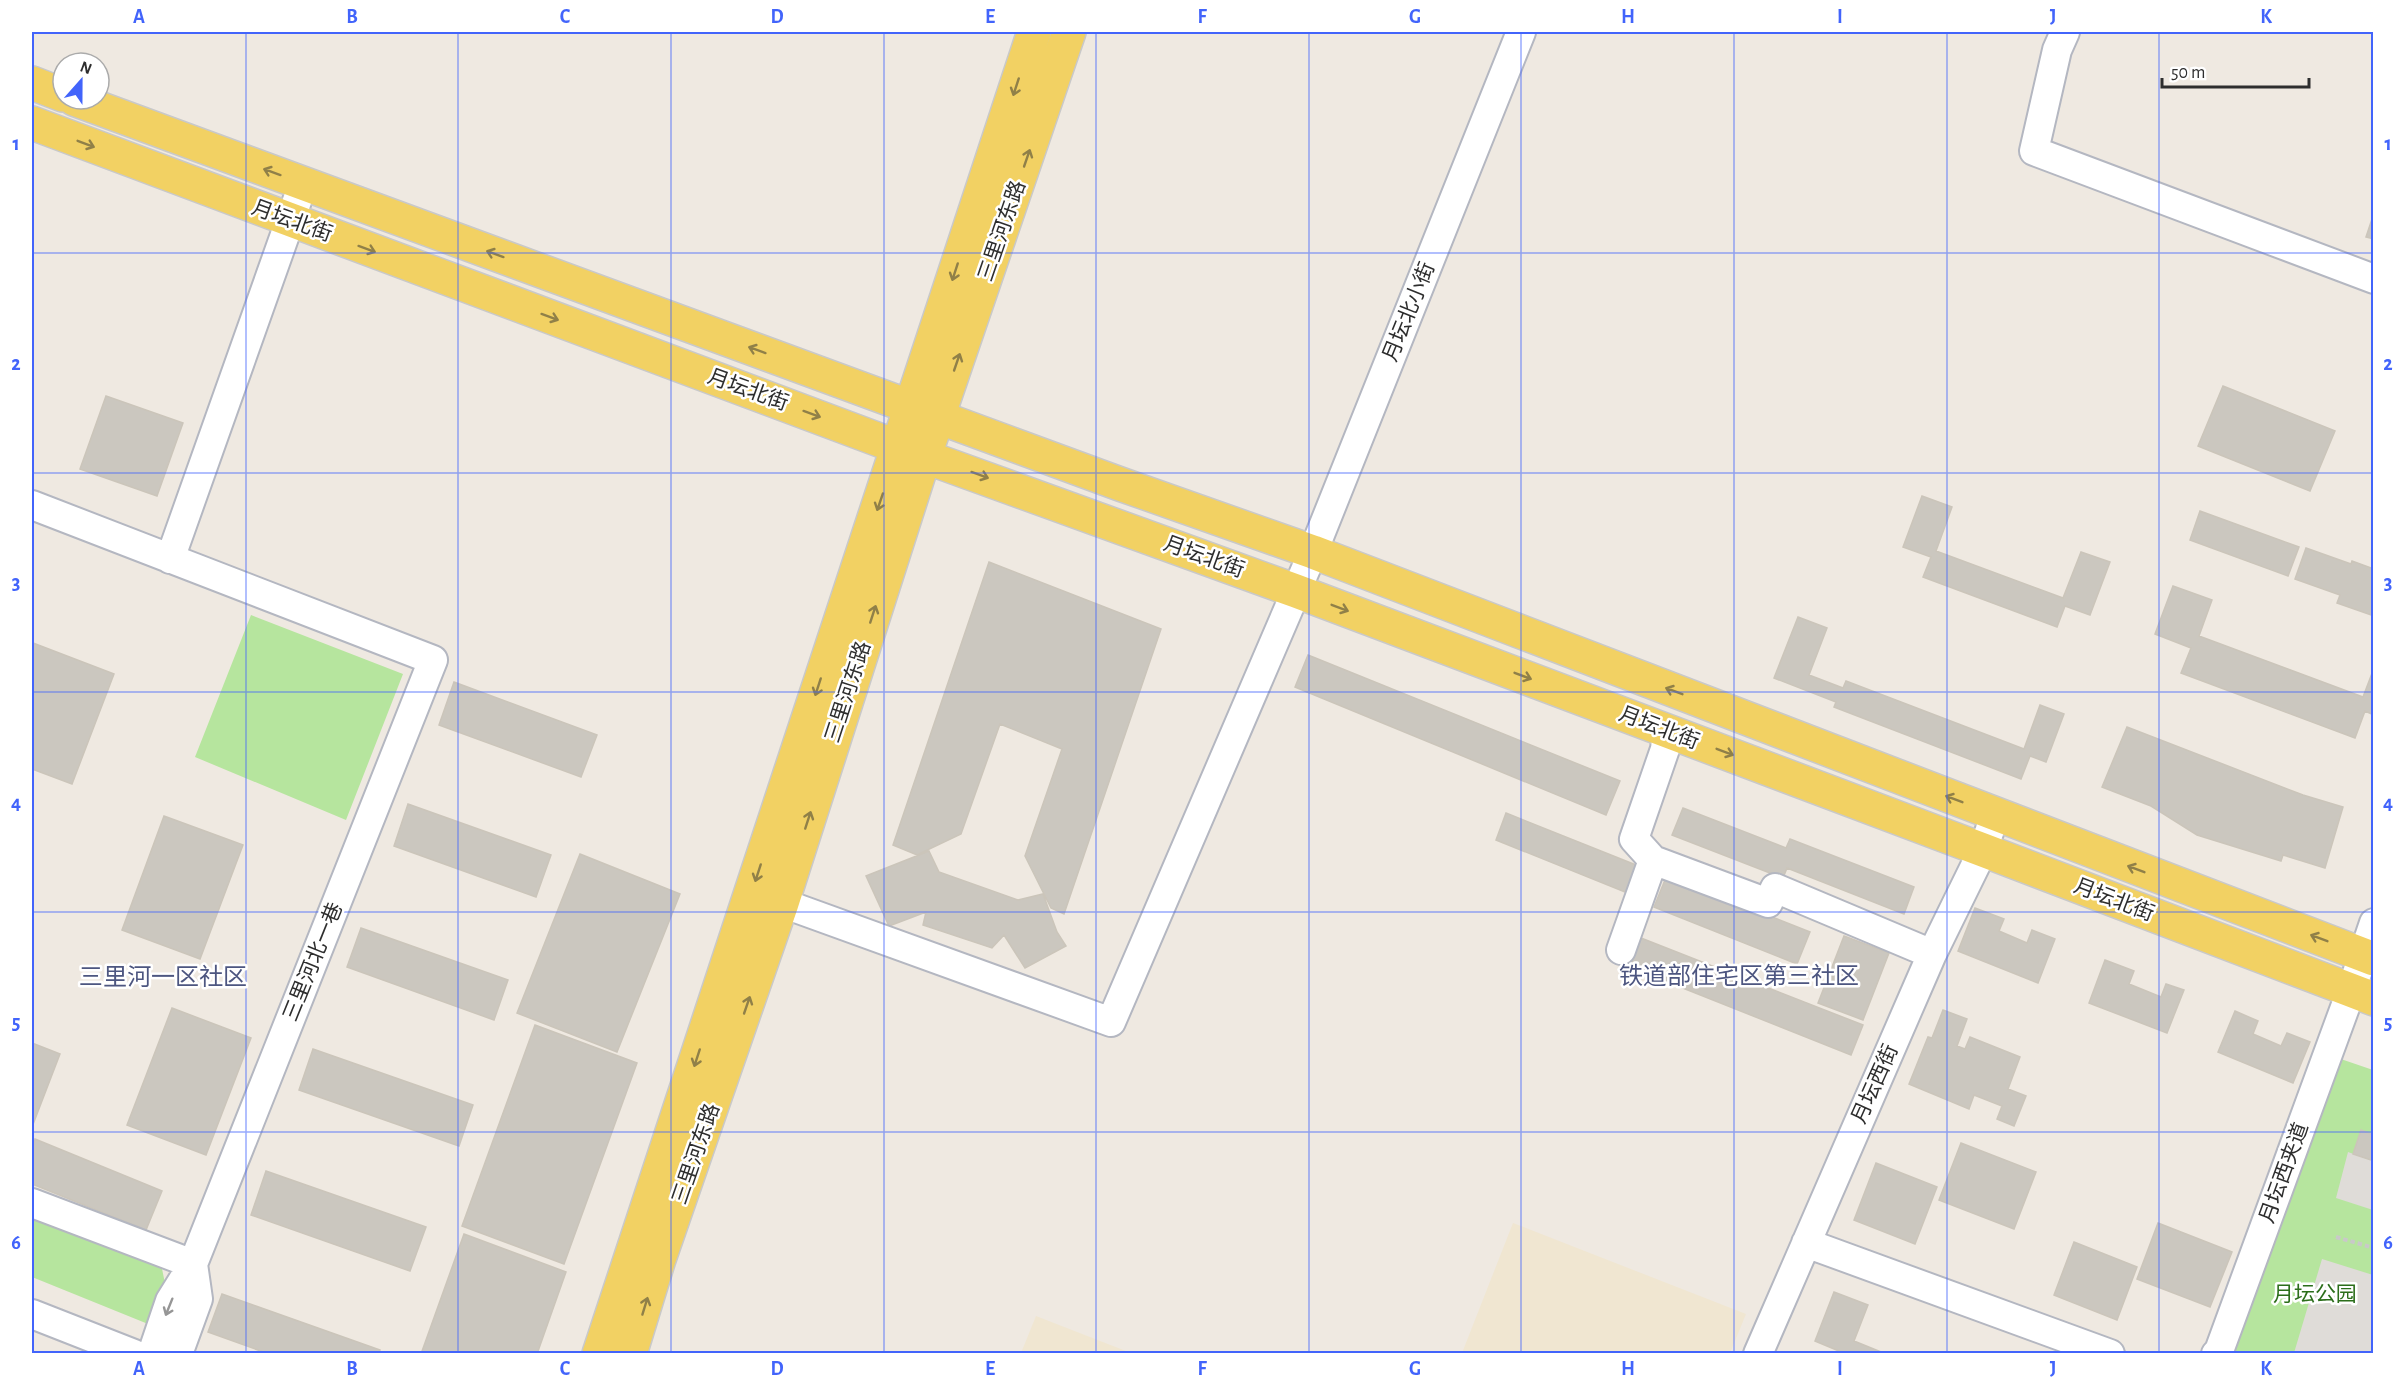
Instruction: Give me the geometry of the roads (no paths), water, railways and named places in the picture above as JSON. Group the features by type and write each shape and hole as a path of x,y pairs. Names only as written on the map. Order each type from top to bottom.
{"main road":[{"name":"三里河东路","path":"630,1353 782,903 1034,32"},
{"name":"三里河东路","path":"924,412 1069,32"},
{"path":"32,83 51,90"},
{"name":"月坛北街","path":"106,111 924,412 1314,552 2368,957"},
{"name":"月坛北街","path":"32,123 912,451 1296,591 2362,995"},
{"name":"三里河东路","path":"599,1353 752,893 840,617 912,451"}],"street":[{"name":"月坛北小街","path":"782,903 1111,1022 1314,552 1521,32"},
{"path":"2065,32 2057,50 2034,151 2373,279"},
{"path":"32,505 170,559 303,184"},
{"name":"三里河北一巷","path":"152,1353 170,1301 192,1264 433,660 170,559"},
{"path":"1667,731 1665,749 1634,839 1653,860 1768,903 1775,888 1932,954"},
{"name":"月坛西街","path":"1758,1353 1932,954 1983,850 1995,815"},
{"path":"1621,950 1653,860"},
{"name":"月坛西夹道","path":"2216,1353 2362,995 2373,923"},
{"path":"32,1203 192,1264 198,1299 178,1353"},
{"path":"1806,1243 2110,1353"},
{"path":"32,1314 134,1353"}],"district":[{"name":"铁道部住宅区第三社区","path":"1739,977"},
{"name":"三里河一区社区","path":"163,978"}],"park label":[{"name":"月坛公园","path":"2315,1294"}]}
